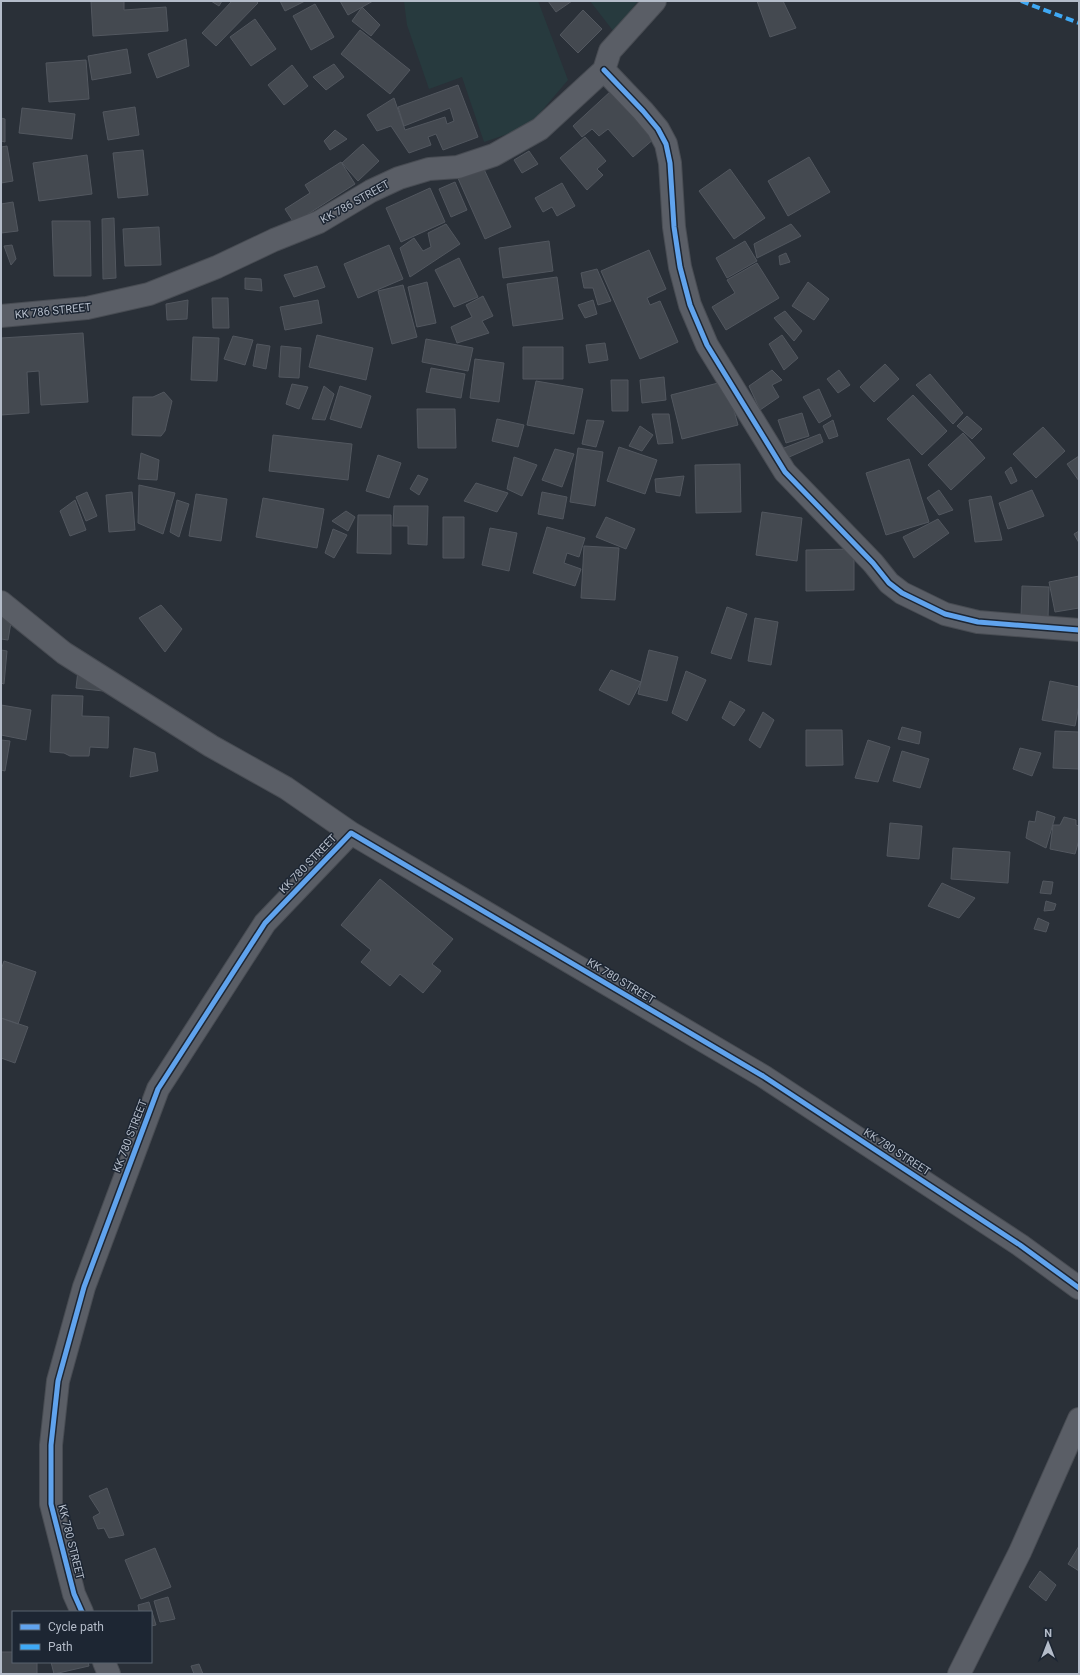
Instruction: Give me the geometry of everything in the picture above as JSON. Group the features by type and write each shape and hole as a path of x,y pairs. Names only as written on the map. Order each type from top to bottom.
{"street":[{"name":"KK 786 STREET","path":"1,316 87,308 149,294 217,267 274,240 320,222 371,191 400,178 429,169 458,167 494,155 540,129 604,70 610,51 655,1"},
{"path":"604,70 643,111 658,129 666,144 670,163 674,227 680,267 690,305 707,344 786,472 873,563 889,583 902,593 945,614 978,622 1079,630"},
{"path":"1,602 64,652 211,746 286,788 352,833"},
{"name":"KK 780 STREET","path":"82,1611 74,1594 51,1504 51,1445 58,1381 84,1287 158,1089 265,923 352,833 763,1076 1020,1245 1079,1288"},
{"path":"959,1674 1020,1552 1079,1419"},
{"path":"104,1663 109,1674"}],"green space":[{"path":"404,1 538,1 568,80 528,127 484,142 462,77 429,89 407,25"},
{"path":"590,1 638,1 614,32"}],"building":[{"path":"91,1 124,1 124,10 166,7 168,31 93,36"},
{"path":"211,1 222,1 219,6"},
{"path":"232,1 256,1 258,3 216,46 202,33"},
{"path":"280,1 305,1 285,11"},
{"path":"340,1 373,1 348,15"},
{"path":"548,1 572,1 556,12"},
{"path":"757,1 783,1 796,28 770,37"},
{"path":"315,4 334,37 311,50 293,16"},
{"path":"362,7 380,25 371,36 352,21"},
{"path":"583,10 602,29 578,53 560,35"},
{"path":"255,19 276,49 251,66 230,37"},
{"path":"360,30 410,70 390,94 341,54"},
{"path":"186,39 189,66 157,78 148,54"},
{"path":"127,49 131,73 92,80 88,56"},
{"path":"86,60 89,99 49,102 46,63"},
{"path":"334,64 344,77 326,90 313,77"},
{"path":"292,65 308,86 284,105 268,85"},
{"path":"458,85 478,137 443,150 436,134 428,137 431,145 409,153 391,126 377,131 367,115 394,98 405,130 445,117 447,124 454,121 450,108 404,126 398,107"},
{"path":"612,90 655,138 633,157 608,129 599,136 592,129 582,137 573,126"},
{"path":"135,107 139,135 108,140 103,112"},
{"path":"22,108 75,114 72,139 19,133"},
{"path":"1,118 5,119 5,142 1,141"},
{"path":"335,130 347,139 330,150 324,141"},
{"path":"585,137 606,161 597,169 603,175 587,190 560,158"},
{"path":"363,144 379,161 358,181 342,163"},
{"path":"7,146 13,181 1,183 1,147"},
{"path":"143,150 148,195 118,198 113,153"},
{"path":"529,151 538,164 522,173 514,160"},
{"path":"87,155 92,194 39,201 33,163"},
{"path":"809,157 830,192 788,216 768,181"},
{"path":"341,162 355,184 294,223 285,209 310,193 305,185"},
{"path":"482,165 511,227 485,239 457,176"},
{"path":"730,169 765,218 734,239 699,191"},
{"path":"455,182 467,210 451,217 439,189"},
{"path":"562,183 575,206 557,216 552,207 543,212 535,198"},
{"path":"430,188 445,222 401,242 386,208"},
{"path":"13,202 18,231 1,233 1,204"},
{"path":"114,218 116,278 103,279 102,219"},
{"path":"52,221 90,221 91,276 54,276"},
{"path":"446,224 460,244 410,277 400,248 414,238 423,251 431,247 428,233"},
{"path":"791,224 801,236 757,258 754,244"},
{"path":"159,227 161,265 125,266 123,229"},
{"path":"549,241 553,271 503,278 499,248"},
{"path":"745,241 757,261 727,278 716,258"},
{"path":"12,245 16,259 11,265 4,246"},
{"path":"389,245 403,279 358,298 344,264"},
{"path":"649,250 666,289 647,298 650,305 660,301 678,342 640,359 601,271"},
{"path":"786,253 790,262 780,265 779,256"},
{"path":"459,258 478,297 454,307 435,270"},
{"path":"757,263 779,298 726,330 712,307 735,293 727,280"},
{"path":"317,266 325,287 294,297 284,275"},
{"path":"597,269 611,301 598,305 593,288 584,288 581,273"},
{"path":"557,277 563,319 513,326 507,284"},
{"path":"245,278 261,279 262,291 245,289"},
{"path":"427,282 436,323 417,327 408,287"},
{"path":"808,282 829,299 814,320 792,306"},
{"path":"403,285 417,337 392,344 378,291"},
{"path":"483,296 493,316 482,321 489,333 457,343 451,327 472,317 466,305"},
{"path":"212,298 228,298 229,328 213,328"},
{"path":"188,300 187,319 167,320 166,304"},
{"path":"318,300 322,323 285,330 280,307"},
{"path":"593,300 597,314 585,318 578,305"},
{"path":"785,311 802,331 794,341 774,318"},
{"path":"83,333 88,402 41,405 39,371 27,372 29,413 1,415 1,338"},
{"path":"317,335 373,348 366,380 309,367"},
{"path":"782,335 798,358 784,370 769,344"},
{"path":"233,336 253,340 245,365 224,359"},
{"path":"193,337 219,338 217,381 191,380"},
{"path":"426,339 473,348 468,371 422,362"},
{"path":"605,343 608,360 589,363 586,345"},
{"path":"257,344 270,346 266,369 253,366"},
{"path":"281,346 301,348 299,378 279,377"},
{"path":"523,347 563,347 563,379 523,379"},
{"path":"475,359 504,363 499,402 470,398"},
{"path":"885,364 899,379 874,402 860,387"},
{"path":"431,368 465,374 461,398 426,392"},
{"path":"772,370 782,380 772,385 779,397 760,410 749,386"},
{"path":"839,370 850,385 838,393 827,379"},
{"path":"930,374 963,413 953,424 916,385"},
{"path":"664,377 666,400 642,403 640,380"},
{"path":"611,380 628,380 628,411 612,411"},
{"path":"536,381 583,389 574,434 527,425"},
{"path":"726,381 738,425 682,439 671,395"},
{"path":"292,384 308,387 299,409 286,404"},
{"path":"324,386 334,394 325,420 312,419"},
{"path":"340,386 371,396 361,428 330,419"},
{"path":"819,389 831,416 819,423 803,397"},
{"path":"164,392 172,401 165,431 161,436 132,435 133,397 153,397"},
{"path":"913,395 947,431 922,455 887,419"},
{"path":"417,409 455,409 456,448 418,448"},
{"path":"802,413 809,436 786,443 778,420"},
{"path":"652,414 669,414 673,443 658,444"},
{"path":"967,416 982,429 972,439 957,426"},
{"path":"497,419 524,425 518,447 492,441"},
{"path":"587,420 604,421 596,447 582,444"},
{"path":"833,420 838,436 829,439 823,426"},
{"path":"640,426 653,435 642,451 629,446"},
{"path":"1043,427 1065,451 1036,478 1013,454"},
{"path":"963,433 985,458 951,490 928,465"},
{"path":"820,434 823,442 787,458 784,448"},
{"path":"273,435 352,444 348,480 269,471"},
{"path":"619,447 657,460 645,494 607,481"},
{"path":"578,448 603,452 595,506 570,502"},
{"path":"555,449 574,454 562,487 542,480"},
{"path":"141,453 159,460 157,480 138,479"},
{"path":"378,455 401,463 389,498 366,491"},
{"path":"1079,456 1079,481 1067,464"},
{"path":"514,457 537,465 522,496 507,489"},
{"path":"909,459 929,522 886,535 866,473"},
{"path":"740,464 741,512 696,513 695,465"},
{"path":"1011,467 1017,481 1011,484 1005,472"},
{"path":"418,475 428,479 419,495 410,489"},
{"path":"684,476 680,496 656,492 655,479"},
{"path":"476,483 508,493 497,512 464,501"},
{"path":"139,485 175,493 163,534 138,523"},
{"path":"939,490 953,510 939,515 927,498"},
{"path":"1032,490 1044,516 1008,529 999,503"},
{"path":"87,492 97,516 86,521 76,497"},
{"path":"132,492 135,530 109,532 106,495"},
{"path":"542,492 567,497 563,519 538,514"},
{"path":"196,494 227,499 221,541 189,536"},
{"path":"991,496 1002,540 975,542 969,500"},
{"path":"263,498 324,509 317,548 256,537"},
{"path":"75,500 86,530 70,536 60,511"},
{"path":"177,500 189,504 179,537 170,532"},
{"path":"394,506 428,506 427,545 408,544 408,526 393,526"},
{"path":"346,511 355,517 348,531 332,521"},
{"path":"762,512 802,518 797,561 756,555"},
{"path":"358,515 391,515 391,554 357,553"},
{"path":"443,517 464,517 464,558 443,558"},
{"path":"606,517 635,529 626,549 596,537"},
{"path":"938,519 949,533 914,558 903,537"},
{"path":"547,527 585,538 579,557 567,553 564,563 581,569 575,586 533,573"},
{"path":"490,528 517,533 509,571 482,565"},
{"path":"333,529 347,535 334,558 325,553"},
{"path":"1079,531 1079,543 1074,534"},
{"path":"584,546 619,548 615,600 581,598"},
{"path":"854,549 854,590 806,591 806,550"},
{"path":"1079,576 1079,608 1055,612 1049,582"},
{"path":"1022,586 1049,587 1048,618 1021,617"},
{"path":"161,605 182,629 165,652 139,618"},
{"path":"727,607 747,614 731,659 711,653"},
{"path":"1,614 12,616 8,640 1,639"},
{"path":"755,618 778,622 771,665 748,661"},
{"path":"1,650 7,651 4,684 1,683"},
{"path":"649,650 678,657 667,701 638,694"},
{"path":"79,662 101,678 103,691 76,688"},
{"path":"611,670 641,682 629,705 599,690"},
{"path":"686,671 706,680 687,721 672,713"},
{"path":"1050,681 1079,687 1079,705 1075,726 1042,720"},
{"path":"52,695 83,696 82,716 109,717 108,748 90,747 89,756 70,756 64,753 50,752"},
{"path":"730,701 745,710 734,726 722,718"},
{"path":"1,705 31,710 26,740 1,735"},
{"path":"763,712 774,720 760,748 749,740"},
{"path":"902,727 921,732 919,744 898,739"},
{"path":"806,730 842,730 843,765 806,766"},
{"path":"1055,731 1079,732 1079,769 1053,768"},
{"path":"1,740 10,741 5,771 1,770"},
{"path":"868,740 890,747 878,782 855,778"},
{"path":"134,748 155,753 158,771 130,777"},
{"path":"1020,748 1041,753 1032,776 1013,769"},
{"path":"902,751 929,759 920,788 893,781"},
{"path":"1037,811 1055,817 1046,848 1026,838 1029,821 1035,822"},
{"path":"1064,817 1076,820 1076,825 1079,826 1079,840 1075,854 1050,849 1053,825 1060,825"},
{"path":"890,823 922,826 919,859 887,856"},
{"path":"953,848 1010,852 1008,883 951,879"},
{"path":"380,879 453,939 432,964 441,971 423,993 400,974 390,986 361,962 371,950 341,925"},
{"path":"1043,881 1053,882 1051,894 1040,893"},
{"path":"942,883 975,898 959,918 928,906"},
{"path":"1046,901 1056,904 1054,910 1044,911"},
{"path":"1038,918 1049,923 1046,932 1034,929"},
{"path":"4,961 36,972 18,1024 1,1018 1,970"},
{"path":"1,1018 28,1027 15,1063 1,1058"},
{"path":"107,1488 124,1535 109,1538 104,1528 98,1529 93,1517 100,1513 89,1496"},
{"path":"1079,1546 1079,1571 1068,1564"},
{"path":"155,1548 171,1587 141,1599 125,1560"},
{"path":"1040,1571 1056,1585 1046,1601 1029,1587"},
{"path":"168,1597 175,1619 160,1622 154,1601"},
{"path":"149,1602 152,1611 139,1611 138,1605"},
{"path":"152,1612 156,1625 152,1626"},
{"path":"1,1652 12,1652 12,1663 37,1663 37,1674 1,1674"},
{"path":"51,1663 88,1663 89,1666 54,1674"},
{"path":"199,1664 203,1674 194,1674 191,1666"}],"marked path":[{"path":"1021,1 1079,23"}],"cycle path":[{"path":"604,70 643,111 658,129 666,144 670,163 674,227 680,267 690,305 707,345 785,472 873,563 889,583 902,593 945,614 978,622 1079,630"},
{"path":"82,1611 74,1594 51,1504 51,1445 58,1381 84,1287 158,1089 265,923 351,833 763,1076 1020,1245 1079,1288"}]}
